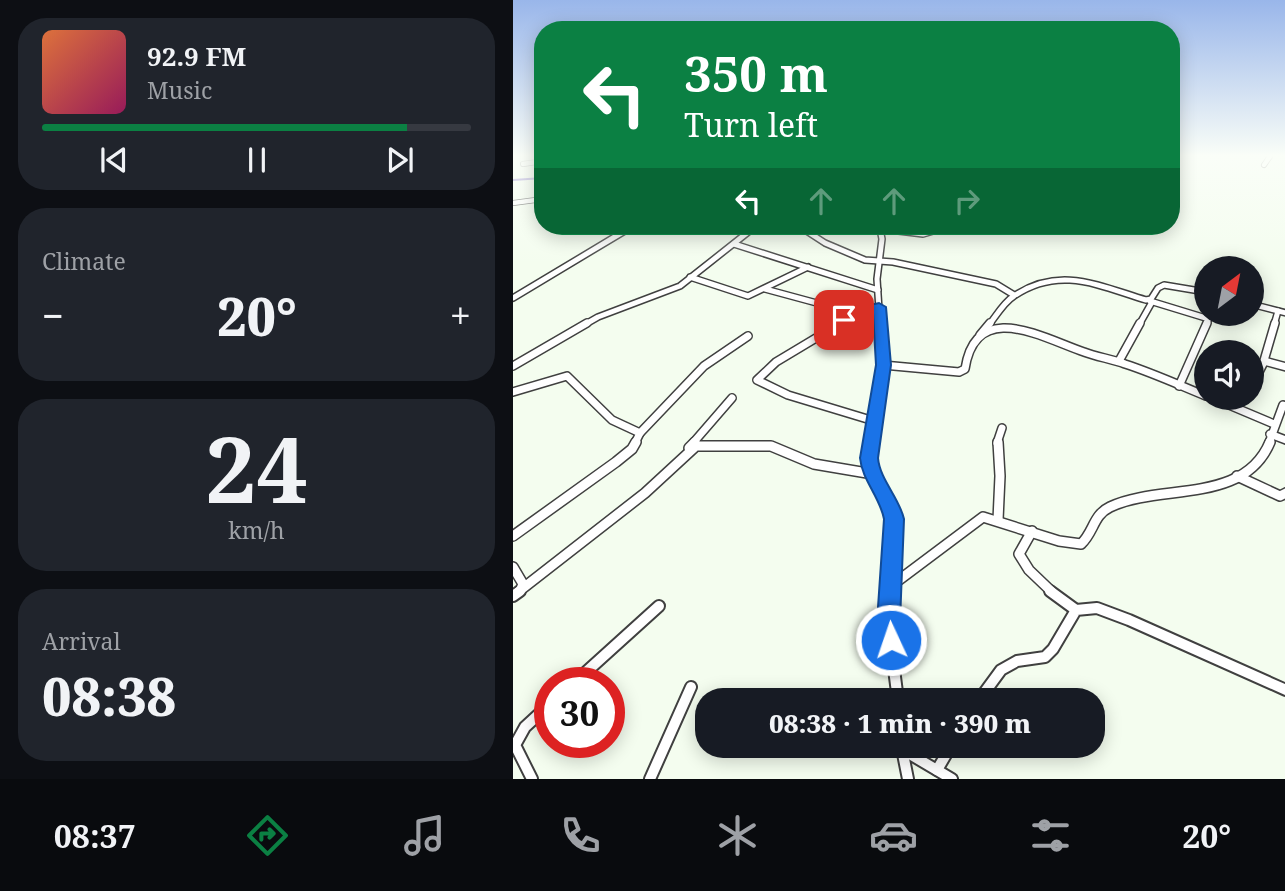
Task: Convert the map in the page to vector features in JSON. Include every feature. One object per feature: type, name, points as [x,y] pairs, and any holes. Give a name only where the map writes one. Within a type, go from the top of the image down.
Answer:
[{"type":"street","points":[[513,203],[534,200]]},
{"type":"street","points":[[513,298],[621,235]]},
{"type":"street","points":[[513,366],[598,317],[652,299],[680,286],[742,235]]},
{"type":"street","points":[[814,235],[849,254],[996,284],[1014,295]]},
{"type":"street","points":[[881,235],[878,290],[883,365],[869,458],[873,474],[892,507],[894,519],[888,622],[896,688]]},
{"type":"street","points":[[734,244],[878,290]]},
{"type":"street","points":[[690,277],[748,296],[808,267]]},
{"type":"street","points":[[883,365],[959,372],[965,369],[966,354],[1014,295],[1061,277],[1194,312]]},
{"type":"street","points":[[1119,361],[1158,288],[1163,285],[1194,290]]},
{"type":"street","points":[[766,289],[857,312]]},
{"type":"street","points":[[873,421],[788,395],[757,380],[761,373],[781,359],[857,312],[879,307]]},
{"type":"street","points":[[1264,307],[1282,312],[1264,360],[1285,368]]},
{"type":"street","points":[[1179,386],[1206,326]]},
{"type":"street","points":[[978,338],[997,328],[1047,337],[1082,352],[1119,361],[1194,391]]},
{"type":"street","points":[[513,536],[632,449],[640,433],[704,366],[748,336]]},
{"type":"street","points":[[513,392],[567,376],[612,420],[640,433]]},
{"type":"street","points":[[517,593],[668,474],[732,398]]},
{"type":"street","points":[[891,586],[983,517],[1071,544],[1081,544],[1086,540],[1097,515],[1109,507],[1223,485],[1237,476],[1267,448],[1283,405]]},
{"type":"street","points":[[1241,410],[1274,424]]},
{"type":"street","points":[[998,520],[1001,484],[995,444],[1002,428]]},
{"type":"street","points":[[1270,434],[1285,440]]},
{"type":"street","points":[[689,449],[704,444],[756,444],[782,449],[814,464],[873,474]]},
{"type":"street","points":[[1237,476],[1268,492],[1281,496],[1285,493]]},
{"type":"street","points":[[1032,531],[1019,554],[1023,564],[1061,600],[1076,610]]},
{"type":"street","points":[[513,567],[523,584],[517,593]]},
{"type":"street","points":[[592,667],[659,606]]},
{"type":"street","points":[[988,688],[1001,670],[1018,661],[1045,657],[1053,649],[1076,610],[1086,607],[1097,608],[1128,620],[1285,690]]},
{"type":"street","points":[[650,779],[691,687]]},
{"type":"street","points":[[532,779],[515,746],[525,727],[534,719]]},
{"type":"street","points":[[904,758],[908,779]]},
{"type":"street","points":[[918,758],[952,779]]},
{"type":"street","points":[[938,771],[945,758]]},
{"type":"route","points":[[844,320],[857,312],[879,307],[883,365],[869,458],[870,468],[892,507],[894,519],[888,622],[891,640]]}]
